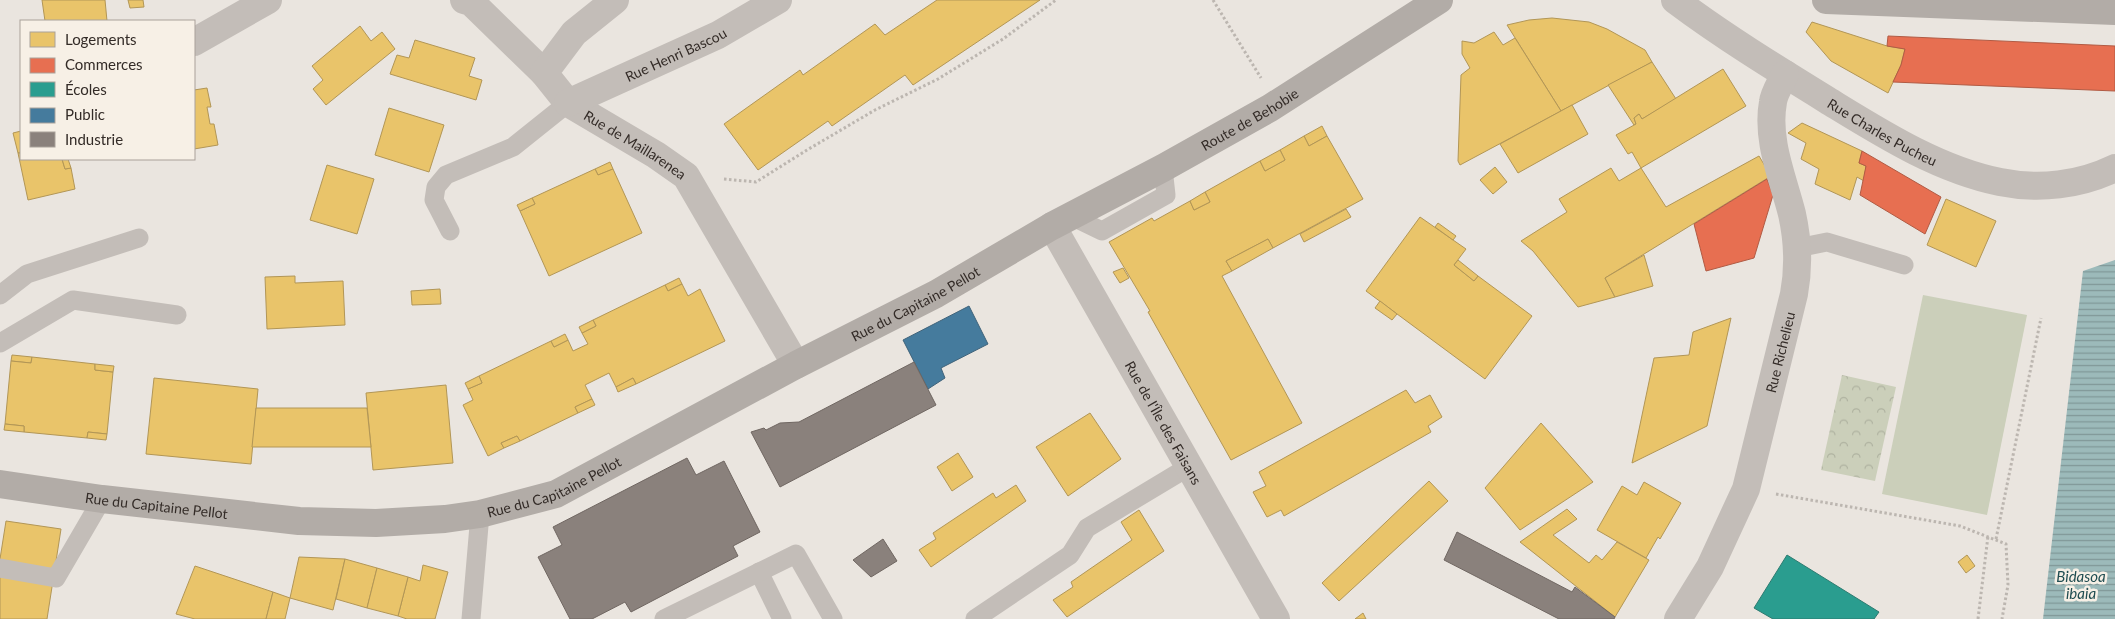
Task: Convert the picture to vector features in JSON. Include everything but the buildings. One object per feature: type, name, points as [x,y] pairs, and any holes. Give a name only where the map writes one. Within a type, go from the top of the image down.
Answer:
[{"type":"main road","name":"Route de Behobie","points":[[1061,221],[1164,168],[1270,108],[1439,0]]},
{"type":"main road","points":[[1826,0],[2115,11]]},
{"type":"main road","name":"Rue du Capitaine Pellot","points":[[0,484],[102,499],[299,521],[376,523],[445,519],[480,514],[556,494],[796,365],[936,294],[1061,221]]},
{"type":"street","points":[[195,41],[268,0]]},
{"type":"street","name":"Rue de Maillarenea","points":[[464,0],[471,2],[544,73],[568,103],[656,155],[686,176],[796,365]]},
{"type":"street","points":[[544,73],[574,33],[615,0]]},
{"type":"street","name":"Rue Henri Bascou","points":[[568,103],[718,36],[778,0]]},
{"type":"street","name":"Rue Charles Pucheu","points":[[1675,0],[1697,17],[1785,74],[1878,131],[1928,157],[1978,176],[2025,185],[2057,185],[2082,180],[2115,168]]},
{"type":"street","name":"Rue Richelieu","points":[[1678,619],[1710,567],[1746,490],[1794,294],[1798,259],[1792,216],[1776,158],[1771,120],[1773,100],[1785,74]]},
{"type":"street","name":"Rue de l'Île des Faisans","points":[[1061,221],[1190,466],[1276,619]]},
{"type":"lane","points":[[450,231],[434,200],[436,187],[446,175],[513,147],[568,103]]},
{"type":"lane","points":[[0,295],[27,274],[139,238]]},
{"type":"lane","points":[[1798,259],[1828,242],[1904,265]]},
{"type":"lane","points":[[0,343],[73,300],[177,315]]},
{"type":"lane","points":[[975,619],[1070,555],[1087,528],[1190,466]]},
{"type":"lane","points":[[0,568],[56,578],[102,499]]},
{"type":"lane","points":[[471,619],[480,514]]},
{"type":"lane","points":[[664,619],[796,554],[833,619]]},
{"type":"lane","points":[[759,572],[782,619]]},
{"type":"path","points":[[686,176],[756,182],[875,110],[938,79],[1003,39],[1056,0]]},
{"type":"path","points":[[1213,0],[1261,77]]},
{"type":"path","points":[[1996,540],[2041,318]]},
{"type":"path","points":[[1746,490],[1960,526],[2006,544],[2008,585],[2002,619]]},
{"type":"path","points":[[1978,619],[1988,536]]},
{"type":"green space","points":[[1923,295],[2027,315],[1987,515],[1882,494]]},
{"type":"green space","points":[[1842,375],[1896,387],[1875,481],[1821,470]]},
{"type":"water","name":"Bidasoa ibaia","points":[[2115,260],[2115,619],[2043,619],[2083,271]]}]
